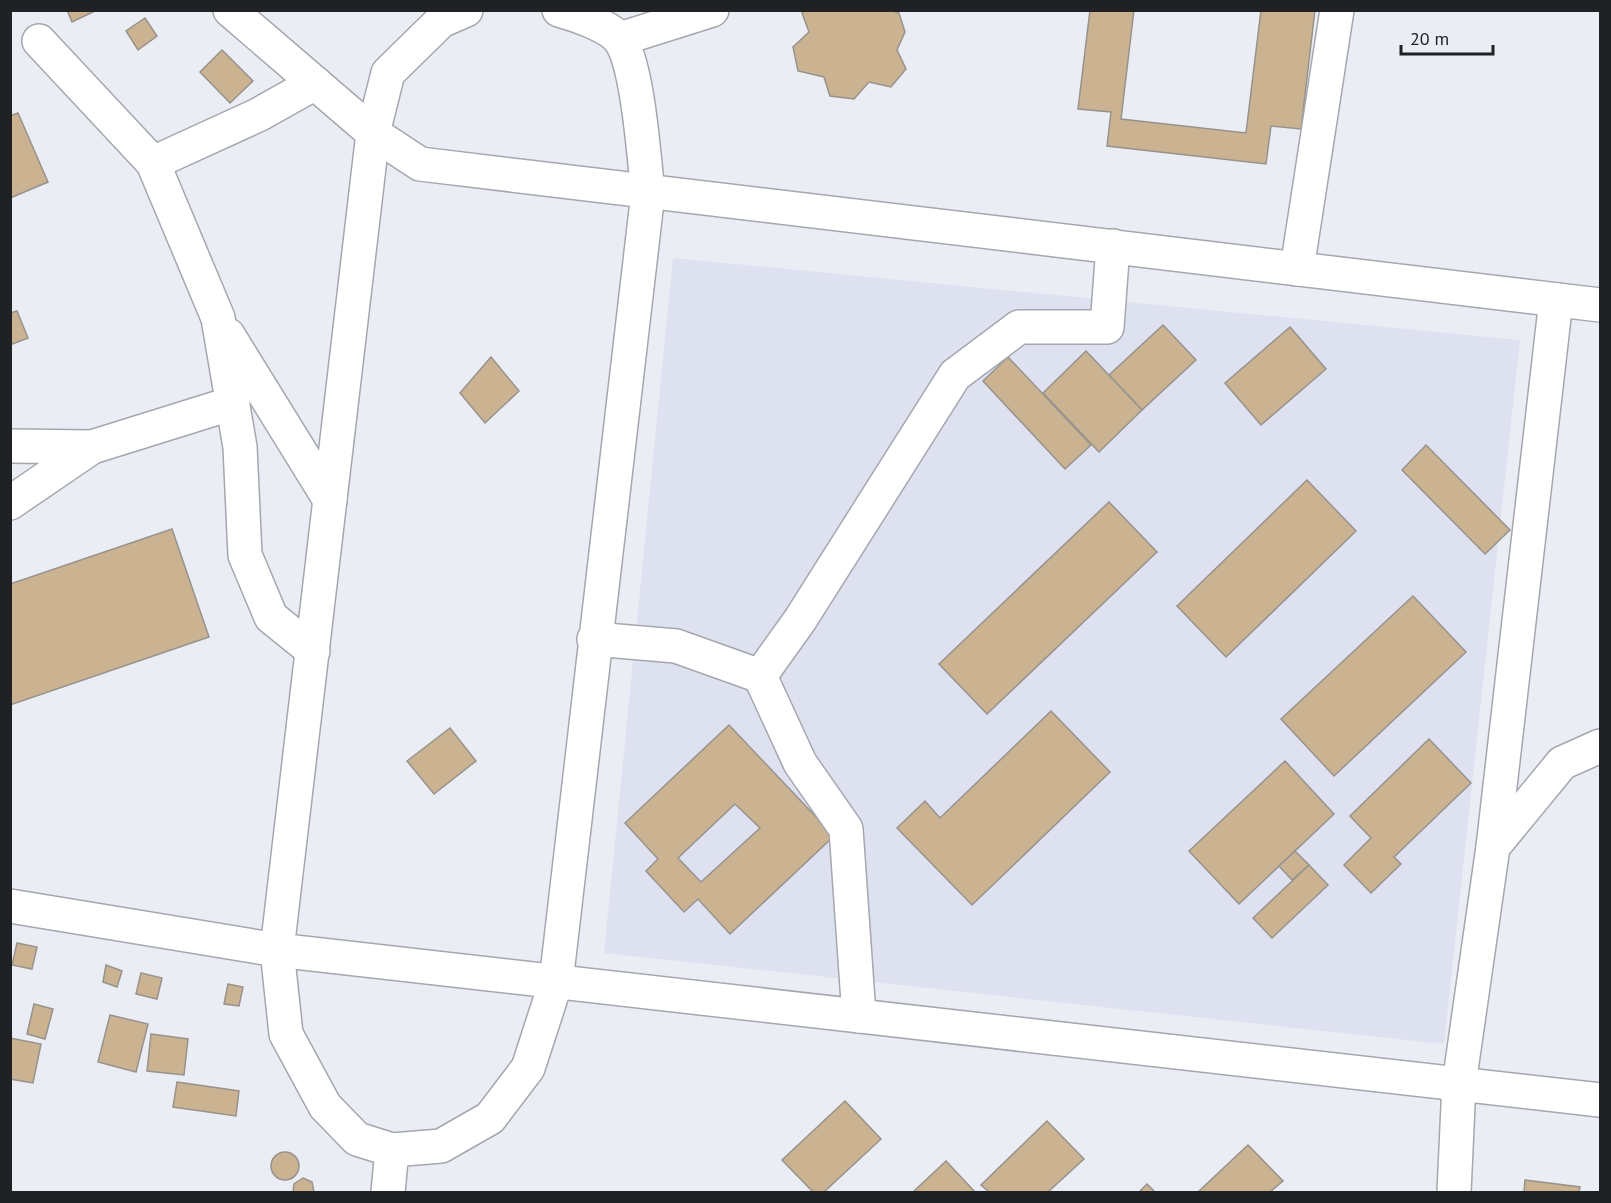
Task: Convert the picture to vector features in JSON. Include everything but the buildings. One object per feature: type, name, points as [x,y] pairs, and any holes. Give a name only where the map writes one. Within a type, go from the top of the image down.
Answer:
[{"type":"street","points":[[230,10],[373,133],[420,164],[1600,305]]},
{"type":"street","points":[[466,10],[441,21],[388,73],[373,133],[277,950],[286,1034],[325,1107],[357,1139],[393,1150],[441,1146],[490,1118],[528,1068],[556,982],[594,639],[648,193],[633,75],[620,39],[582,15],[559,10]]},
{"type":"street","points":[[620,39],[712,10]]},
{"type":"street","points":[[1297,269],[1337,10]]},
{"type":"street","points":[[39,41],[153,164],[218,318],[330,500]]},
{"type":"street","points":[[153,164],[258,115],[315,83]]},
{"type":"street","points":[[760,676],[800,620],[955,375],[1019,327],[1107,327],[1113,246]]},
{"type":"street","points":[[1454,1192],[1459,1084],[1493,847],[1556,300]]},
{"type":"street","points":[[218,318],[240,447],[245,555],[271,617],[313,651]]},
{"type":"street","points":[[10,503],[92,447],[233,403]]},
{"type":"street","points":[[10,446],[92,447]]},
{"type":"street","points":[[594,639],[676,646],[760,676],[800,763],[846,829],[859,1016]]},
{"type":"street","points":[[1493,847],[1562,763],[1600,746]]},
{"type":"street","points":[[10,906],[277,950],[1600,1100]]},
{"type":"street","points":[[388,1192],[393,1150]]},
{"type":"shaded area","points":[[673,258],[1520,340],[1444,1044],[604,953]]}]
